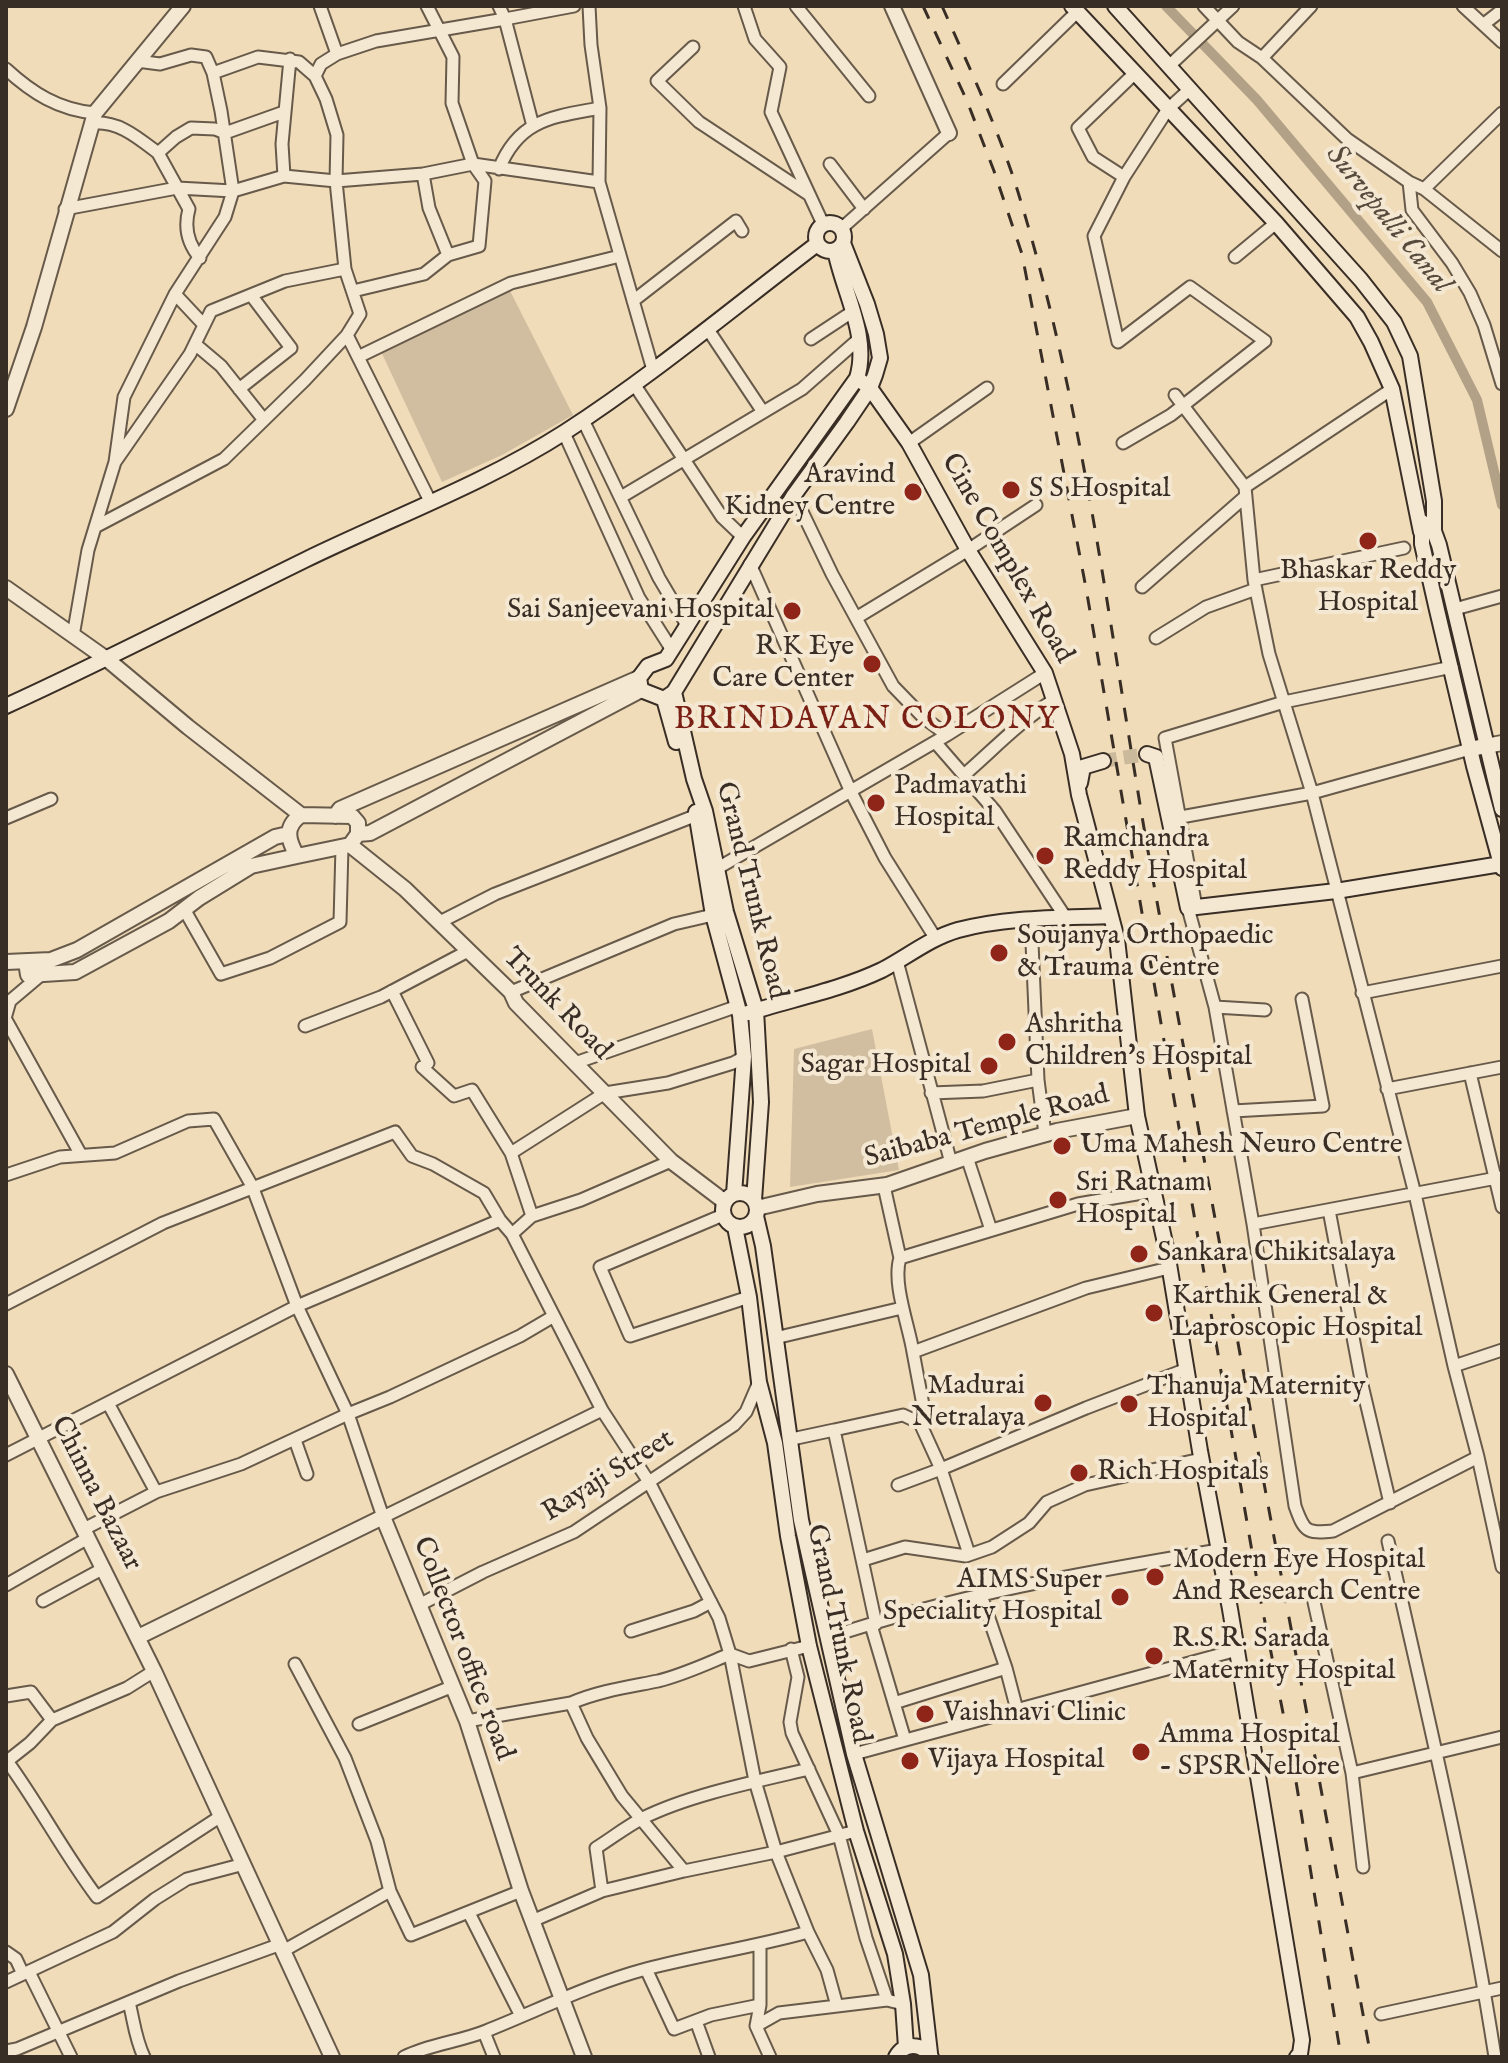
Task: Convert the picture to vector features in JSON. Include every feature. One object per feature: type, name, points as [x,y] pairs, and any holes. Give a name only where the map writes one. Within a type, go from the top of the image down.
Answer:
[{"type":"main road","points":[[6,409],[34,327],[93,118],[183,6]]},
{"type":"main road","points":[[892,6],[949,133]]},
{"type":"main road","points":[[1119,7],[1361,280],[1394,322],[1410,356],[1434,501],[1428,531]]},
{"type":"main road","points":[[1074,9],[1276,223],[1357,317],[1371,342],[1392,389],[1428,531],[1455,609],[1502,809]]},
{"type":"main road","points":[[672,691],[794,495],[870,388],[880,358],[867,304],[840,240],[830,223],[823,224],[815,237],[817,244],[825,250],[840,240]]},
{"type":"main road","points":[[26,962],[28,975],[75,972],[169,921],[251,866],[350,842],[370,833],[640,684],[648,666],[669,654],[743,537],[857,378],[861,363],[859,339],[840,276],[840,240]]},
{"type":"main road","points":[[6,706],[108,660],[305,560],[499,470],[564,433],[653,370],[817,244]]},
{"type":"main road","name":"Cine Complex Road","points":[[857,378],[870,388],[909,443],[968,550],[1045,673],[1072,754],[1079,795],[1117,939],[1137,1116],[1169,1268],[1237,1650],[1302,2040],[1297,2057]]},
{"type":"main road","points":[[1147,754],[1156,757],[1192,907],[1336,891],[1502,866],[1470,749],[1452,667],[1423,504]]},
{"type":"main road","points":[[6,588],[108,660],[301,815],[335,816],[340,809],[640,684],[672,691]]},
{"type":"main road","points":[[669,654],[675,669],[672,691],[713,915],[739,1010],[744,1057],[727,1203],[728,1223],[735,1227],[749,1225],[755,1208],[745,1194],[727,1203]]},
{"type":"main road","name":"Grand Trunk Road","points":[[672,691],[718,868],[726,912],[756,1010],[761,1102],[755,1208],[792,1439],[801,1520],[854,1754],[921,1975],[930,2055]]},
{"type":"main road","points":[[1470,749],[1502,743]]},
{"type":"main road","points":[[1079,795],[1083,767],[1103,761]]},
{"type":"main road","points":[[297,856],[288,834],[290,825],[301,815]]},
{"type":"main road","name":"Trunk Road","points":[[335,816],[355,819],[360,828],[350,842],[405,889],[511,992],[516,1003],[671,1161],[727,1203]]},
{"type":"main road","points":[[6,962],[51,960],[77,950],[275,837],[288,834]]},
{"type":"main road","points":[[739,1010],[756,1010],[812,995],[881,970],[936,939],[969,928],[1007,921],[1110,916]]},
{"type":"main road","name":"Saibaba Temple Road","points":[[755,1208],[817,1194],[884,1186],[1045,1134],[1137,1116]]},
{"type":"main road","name":"Grand Trunk Road","points":[[735,1227],[749,1297],[759,1382],[775,1443],[809,1646],[856,1831],[895,1954],[903,2004],[901,2052]]},
{"type":"main road","name":"Chinna Bazaar","points":[[6,1374],[138,1637],[332,2057]]},
{"type":"main road","name":"Collector office road","points":[[138,1637],[383,1517],[467,1721],[521,1891],[584,2057]]},
{"type":"main road","points":[[901,2052],[923,2047],[930,2055]]},
{"type":"street","points":[[320,6],[337,54]]},
{"type":"street","points":[[353,291],[424,274],[448,255],[479,246],[485,181],[473,164],[452,103],[453,57],[427,6]]},
{"type":"street","points":[[499,6],[533,126]]},
{"type":"street","points":[[315,76],[321,64],[337,54],[376,41],[574,6]]},
{"type":"street","points":[[589,6],[600,108],[599,182],[653,370]]},
{"type":"street","points":[[744,6],[755,39],[780,67],[771,112],[823,224]]},
{"type":"street","points":[[796,6],[869,96]]},
{"type":"street","points":[[1204,6],[1238,42],[1262,58],[1347,139],[1424,189],[1502,251]]},
{"type":"street","points":[[1169,66],[1233,6]]},
{"type":"street","points":[[1262,58],[1311,6]]},
{"type":"street","points":[[1463,6],[1502,42]]},
{"type":"street","points":[[1003,84],[1074,9]]},
{"type":"street","points":[[1484,24],[1502,10]]},
{"type":"street","points":[[693,47],[657,81],[699,122],[809,194]]},
{"type":"street","points":[[73,636],[88,550],[115,462],[124,397],[175,294],[225,217],[233,191],[213,73],[206,57],[191,55],[160,64],[137,61]]},
{"type":"street","points":[[95,527],[224,459],[347,335],[360,314],[345,269],[336,181],[337,135],[315,76],[299,62],[290,59],[258,57],[213,73]]},
{"type":"street","points":[[284,176],[284,112],[290,59]]},
{"type":"street","points":[[6,69],[50,103],[109,122],[135,135],[158,153],[189,209],[185,223],[192,248],[200,258]]},
{"type":"street","points":[[1124,177],[1093,157],[1078,128],[1134,74]]},
{"type":"street","points":[[1123,443],[1171,415],[1178,400],[1265,341],[1190,287],[1118,342],[1094,236],[1124,177],[1168,109],[1190,89]]},
{"type":"street","points":[[499,169],[518,135],[563,115],[600,108]]},
{"type":"street","points":[[158,153],[191,128],[215,129],[225,133],[284,112]]},
{"type":"street","points":[[1424,189],[1502,113]]},
{"type":"street","points":[[840,240],[864,209],[949,133]]},
{"type":"street","points":[[65,209],[177,188],[233,191],[284,176],[336,181],[423,174],[473,164],[599,182]]},
{"type":"street","points":[[830,164],[864,209]]},
{"type":"street","points":[[423,174],[429,208],[448,255]]},
{"type":"street","points":[[1409,182],[1412,210],[1452,263],[1470,293],[1484,325],[1502,384]]},
{"type":"street","points":[[633,301],[736,221],[742,231]]},
{"type":"street","points":[[1235,257],[1276,223]]},
{"type":"street","points":[[358,357],[511,283],[620,256]]},
{"type":"street","points":[[115,462],[195,344],[211,311],[285,281],[345,269]]},
{"type":"street","points":[[175,294],[204,325]]},
{"type":"street","points":[[239,389],[291,348],[251,295]]},
{"type":"street","points":[[811,339],[852,312]]},
{"type":"street","points":[[707,328],[763,412]]},
{"type":"street","points":[[347,335],[430,501]]},
{"type":"street","points":[[621,497],[802,389],[859,339]]},
{"type":"street","points":[[195,344],[221,366],[264,420]]},
{"type":"street","points":[[634,384],[722,517],[743,537]]},
{"type":"street","points":[[909,443],[987,388]]},
{"type":"street","points":[[1142,587],[1245,492],[1392,389]]},
{"type":"street","points":[[1178,400],[1245,492],[1255,585],[1269,654],[1312,793],[1415,1194],[1502,1567]]},
{"type":"street","points":[[583,420],[659,578],[688,627]]},
{"type":"street","points":[[564,433],[639,598],[669,654]]},
{"type":"street","points":[[794,495],[893,686],[914,709],[947,735]]},
{"type":"street","points":[[856,618],[1036,505]]},
{"type":"street","points":[[1156,638],[1206,607],[1255,585],[1404,548]]},
{"type":"street","points":[[750,564],[851,792],[885,858],[936,939]]},
{"type":"street","points":[[1455,609],[1497,597]]},
{"type":"street","points":[[1452,667],[1284,702],[1165,738],[1181,817],[1192,907],[1215,1007],[1253,1224],[1295,1506],[1302,1526],[1313,1533],[1333,1531],[1478,1457]]},
{"type":"street","points":[[718,868],[947,735],[1045,673]]},
{"type":"street","points":[[964,775],[1006,740],[1023,719],[1054,700]]},
{"type":"street","points":[[935,742],[995,811],[1066,918]]},
{"type":"street","points":[[1181,817],[1312,793],[1470,749]]},
{"type":"street","points":[[6,818],[51,799]]},
{"type":"street","points":[[440,922],[495,894],[697,815]]},
{"type":"street","points":[[184,909],[221,974],[270,958],[340,922],[350,842]]},
{"type":"street","points":[[511,992],[674,924],[713,915]]},
{"type":"street","points":[[1031,920],[1038,1080],[1045,1134]]},
{"type":"street","points":[[305,1026],[392,991],[468,951]]},
{"type":"street","points":[[897,961],[951,1163]]},
{"type":"street","points":[[1362,993],[1502,966]]},
{"type":"street","points":[[42,974],[10,1001],[6,1018],[81,1155]]},
{"type":"street","points":[[392,991],[425,1065],[454,1096],[472,1090],[511,1153],[532,1216]]},
{"type":"street","points":[[1233,1111],[1323,1106],[1302,999]]},
{"type":"street","points":[[1215,1007],[1265,1010]]},
{"type":"street","points":[[575,1063],[739,1010]]},
{"type":"street","points":[[511,1153],[605,1093],[668,1083],[744,1057]]},
{"type":"street","points":[[1387,1089],[1502,1067]]},
{"type":"street","points":[[1470,1073],[1498,1177],[1502,1207]]},
{"type":"street","points":[[931,1093],[983,1091],[1038,1080]]},
{"type":"street","points":[[6,1175],[60,1157],[115,1153],[188,1121],[214,1119],[252,1186],[297,1306],[348,1414],[383,1517],[602,1410]]},
{"type":"street","points":[[6,1304],[163,1223],[395,1132],[412,1156],[433,1164],[484,1193],[512,1234],[602,1410],[649,1482],[719,1618],[730,1654],[755,1781],[776,1852],[827,1970],[837,2006]]},
{"type":"street","points":[[967,1157],[991,1230]]},
{"type":"street","points":[[512,1234],[532,1216],[581,1200],[671,1161]]},
{"type":"street","points":[[1253,1224],[1498,1177]]},
{"type":"street","points":[[884,1186],[900,1258],[897,1265],[902,1308],[907,1318],[923,1405],[920,1423],[941,1469],[969,1554]]},
{"type":"street","points":[[900,1258],[1078,1204],[1154,1191]]},
{"type":"street","points":[[727,1203],[600,1267],[630,1336],[749,1297]]},
{"type":"street","points":[[1329,1210],[1362,1385],[1390,1503]]},
{"type":"street","points":[[6,1455],[297,1306],[500,1220]]},
{"type":"street","points":[[913,1352],[1086,1288],[1169,1268]]},
{"type":"street","points":[[775,1338],[902,1308]]},
{"type":"street","points":[[6,1585],[156,1492],[241,1464],[520,1336],[554,1316]]},
{"type":"street","points":[[1454,1366],[1502,1350]]},
{"type":"street","points":[[898,1485],[1187,1369]]},
{"type":"street","name":"Rayaji Street","points":[[419,1605],[483,1572],[574,1532],[734,1425],[746,1412],[759,1382]]},
{"type":"street","points":[[108,1403],[156,1492]]},
{"type":"street","points":[[792,1439],[903,1415],[920,1423]]},
{"type":"street","points":[[834,1430],[874,1624],[905,1740]]},
{"type":"street","points":[[295,1440],[307,1474]]},
{"type":"street","points":[[863,1560],[905,1547],[966,1556],[992,1547],[1029,1523],[1047,1502],[1085,1485],[1201,1459]]},
{"type":"street","points":[[1388,1541],[1436,1753],[1485,1991],[1495,2057]]},
{"type":"street","points":[[827,1638],[981,1595],[1219,1550]]},
{"type":"street","points":[[43,1601],[104,1568]]},
{"type":"street","points":[[981,1595],[1017,1710]]},
{"type":"street","points":[[631,1631],[694,1611],[711,1602]]},
{"type":"street","points":[[1314,1602],[1352,1773],[1363,1867]]},
{"type":"street","points":[[467,1721],[571,1703],[598,1692],[681,1674],[730,1654],[749,1661],[809,1646]]},
{"type":"street","points":[[791,1649],[798,1677],[790,1722],[792,1733],[839,1835],[866,1938],[887,2000]]},
{"type":"street","points":[[854,1754],[1237,1650]]},
{"type":"street","points":[[295,1664],[345,1758],[377,1841],[390,1891],[411,1935],[521,1891]]},
{"type":"street","points":[[894,1703],[1006,1668]]},
{"type":"street","points":[[154,1671],[127,1688],[52,1720],[30,1743],[6,1761],[38,1805],[52,1834],[74,1867],[97,1897],[221,1816]]},
{"type":"street","points":[[359,1724],[451,1687]]},
{"type":"street","points":[[6,1696],[31,1692],[52,1720]]},
{"type":"street","points":[[571,1703],[622,1796],[684,1871]]},
{"type":"street","points":[[1352,1773],[1502,1737]]},
{"type":"street","points":[[602,1891],[596,1848],[641,1819],[755,1781],[809,1769]]},
{"type":"street","points":[[532,1921],[602,1891],[856,1831]]},
{"type":"street","points":[[6,1982],[113,1932],[187,1879],[244,1864]]},
{"type":"street","points":[[6,2051],[129,2002],[282,1947],[390,1891]]},
{"type":"street","points":[[469,1913],[520,2014]]},
{"type":"street","points":[[404,2057],[417,2050],[484,2032],[520,2014],[646,1969],[808,1932]]},
{"type":"street","points":[[760,1945],[760,2005],[756,2026],[770,2057]]},
{"type":"street","points":[[6,1952],[16,1959],[26,1973],[71,2057]]},
{"type":"street","points":[[646,1969],[674,2029],[760,2005]]},
{"type":"street","points":[[1381,2014],[1502,1988]]},
{"type":"street","points":[[756,2026],[779,2013],[887,2000],[903,2004]]},
{"type":"street","points":[[129,2002],[134,2034],[144,2057]]},
{"type":"street","points":[[696,2021],[709,2057]]},
{"type":"street","points":[[484,2032],[494,2057]]},
{"type":"shaded area","points":[[504,279],[573,415],[502,455],[442,482],[378,345]]},
{"type":"shaded area","points":[[872,1029],[899,1170],[790,1187],[794,1049]]},
{"type":"waterway","name":"Survepalli Canal","points":[[1166,6],[1257,100],[1427,302],[1477,400],[1502,505]]},
{"type":"tunnel","points":[[1103,761],[1147,754]]},
{"type":"railway","points":[[923,6],[967,101],[1022,254],[1086,588],[1259,1592],[1293,1763],[1341,2057]]},
{"type":"railway","points":[[942,6],[983,98],[1018,192],[1042,277],[1080,449],[1154,885],[1371,2057]]},
{"type":"place","name":"S S Hospital","points":[[1011,490]]},
{"type":"place","name":"Aravind Kidney Centre","points":[[913,492]]},
{"type":"place","name":"Bhaskar Reddy Hospital","points":[[1368,541]]},
{"type":"place","name":"Sai Sanjeevani Hospital","points":[[792,611]]},
{"type":"place","name":"R K Eye Care Center","points":[[872,664]]},
{"type":"place","name":"Padmavathi Hospital","points":[[876,803]]},
{"type":"place","name":"Ramchandra Reddy Hospital","points":[[1045,856]]},
{"type":"place","name":"Soujanya Orthopaedic & Trauma Centre","points":[[999,953]]},
{"type":"place","name":"Ashritha Children's Hospital","points":[[1007,1042]]},
{"type":"place","name":"Sagar Hospital","points":[[989,1066]]},
{"type":"place","name":"Uma Mahesh Neuro Centre","points":[[1062,1146]]},
{"type":"place","name":"Sri Ratnam Hospital","points":[[1058,1200]]},
{"type":"place","name":"Sankara Chikitsalaya","points":[[1139,1254]]},
{"type":"place","name":"Karthik General & Laproscopic Hospital","points":[[1154,1313]]},
{"type":"place","name":"Madurai Netralaya","points":[[1043,1403]]},
{"type":"place","name":"Thanuja Maternity Hospital","points":[[1129,1404]]},
{"type":"place","name":"Rich Hospitals","points":[[1079,1473]]},
{"type":"place","name":"Modern Eye Hospital And Research Centre","points":[[1155,1577]]},
{"type":"place","name":"AIMS Super Speciality Hospital","points":[[1120,1597]]},
{"type":"place","name":"R.S.R. Sarada Maternity Hospital","points":[[1154,1656]]},
{"type":"place","name":"Vaishnavi Clinic","points":[[925,1714]]},
{"type":"place","name":"Amma Hospital - SPSR Nellore","points":[[1141,1752]]},
{"type":"place","name":"Vijaya Hospital","points":[[910,1761]]},
{"type":"district","name":"BRINDAVAN COLONY","points":[[867,721]]}]
